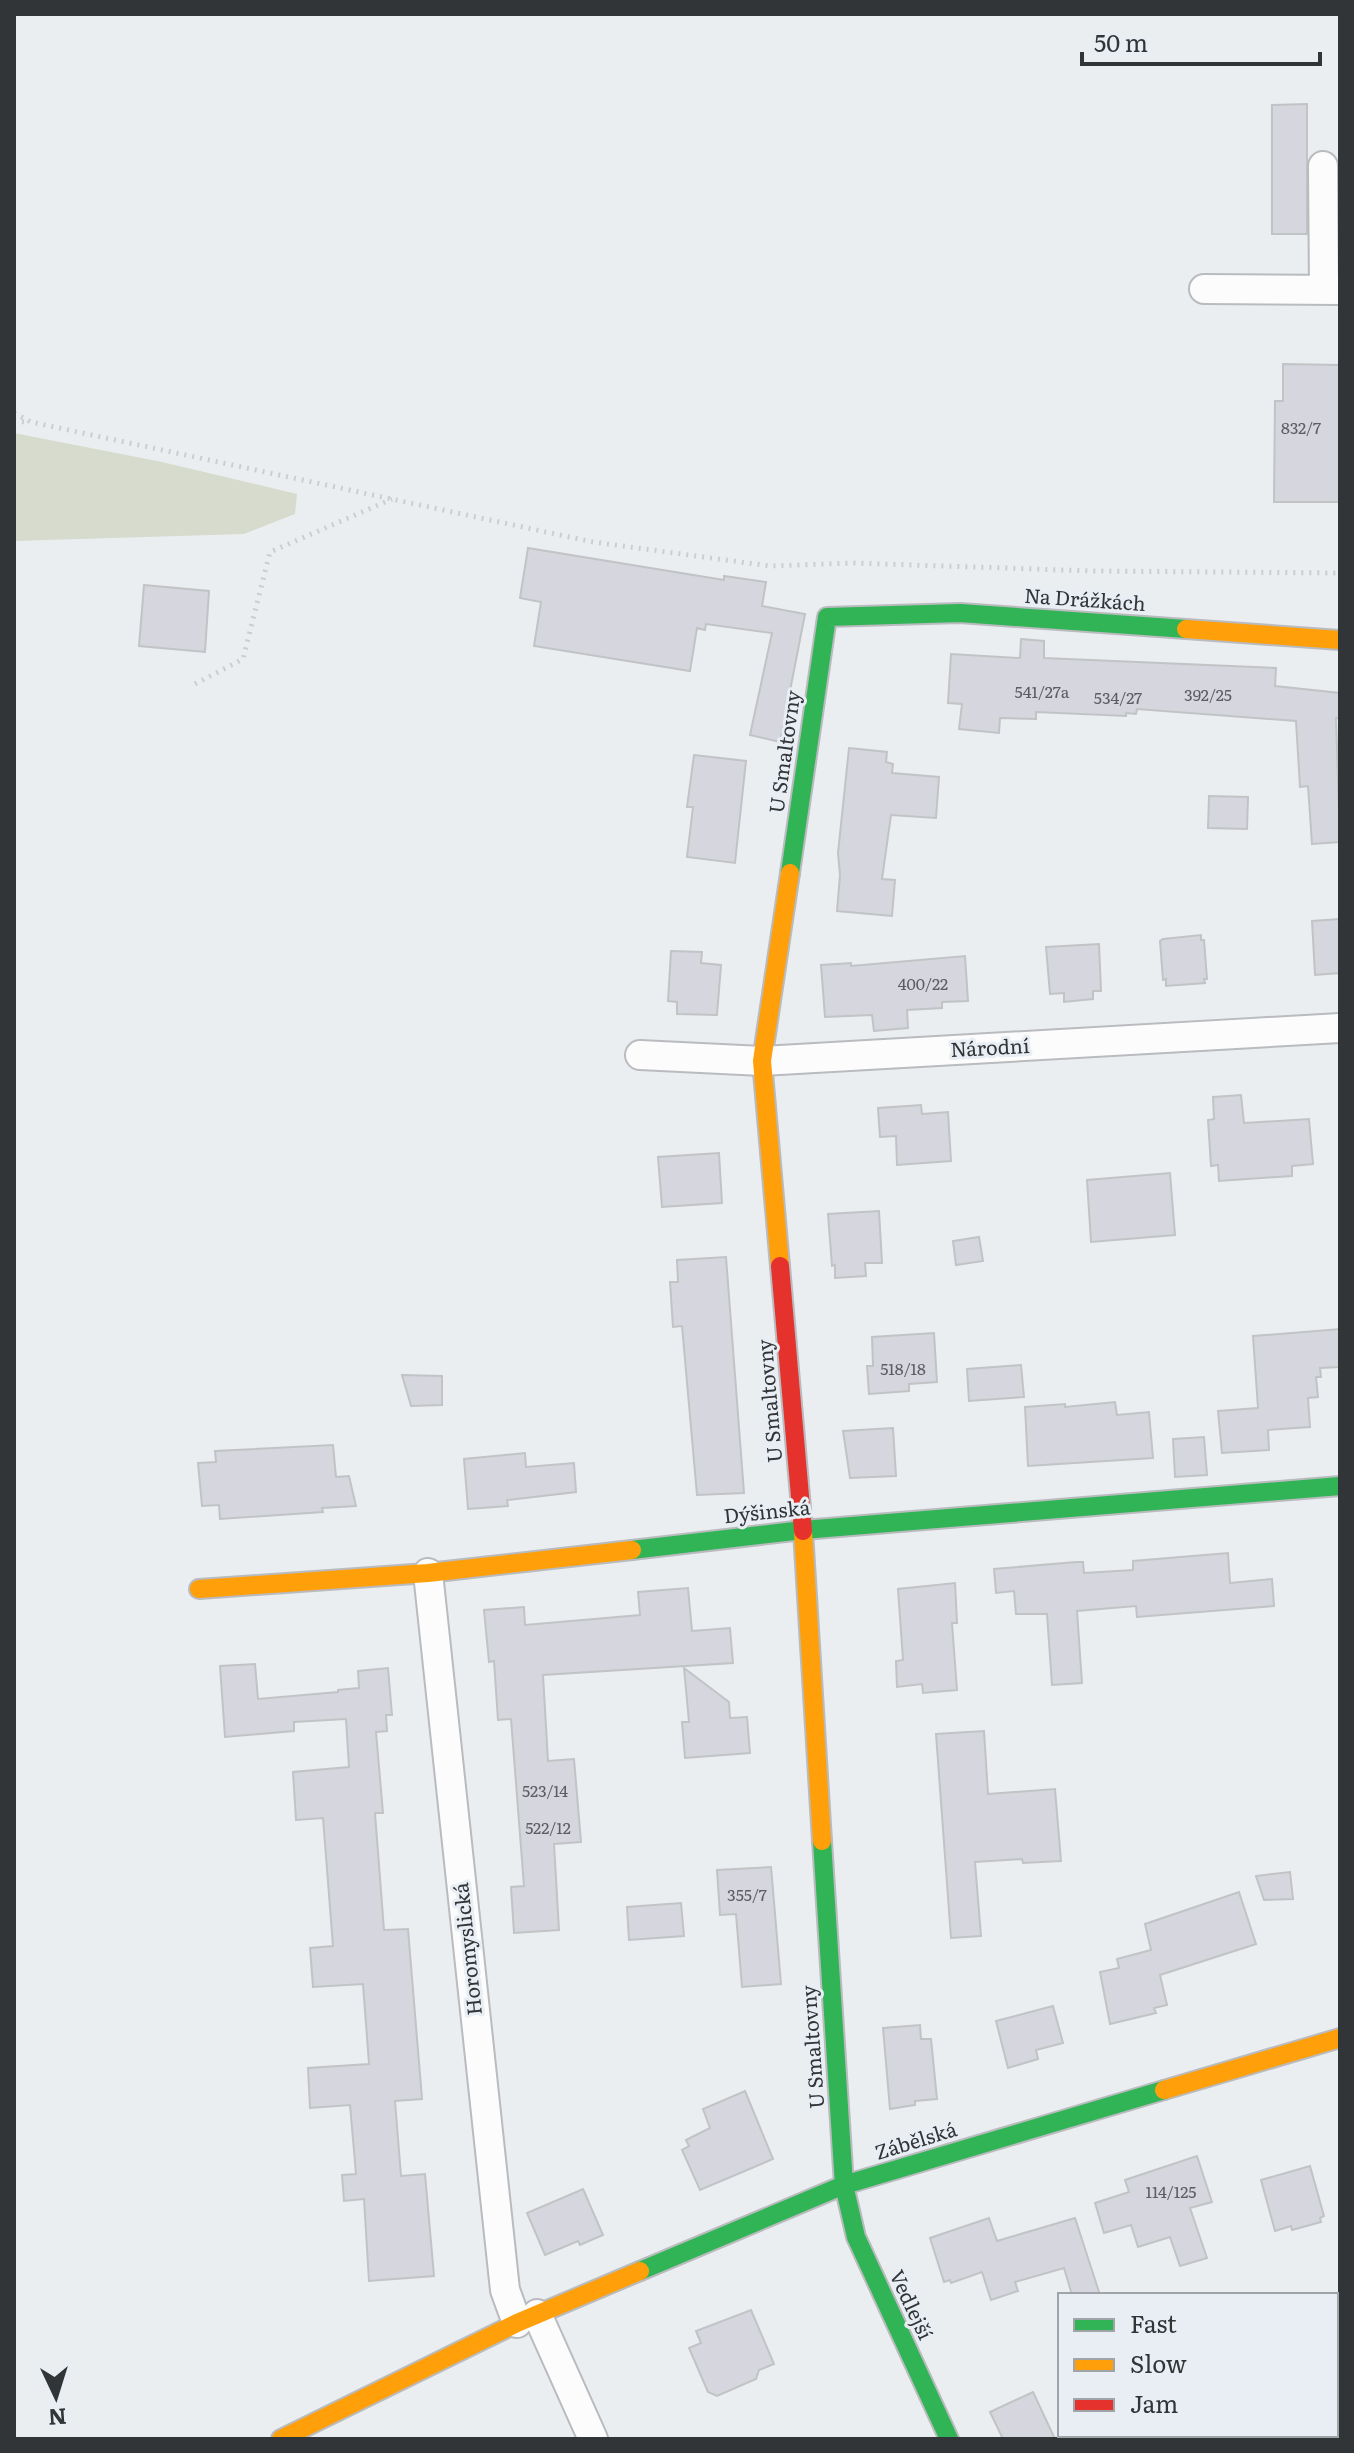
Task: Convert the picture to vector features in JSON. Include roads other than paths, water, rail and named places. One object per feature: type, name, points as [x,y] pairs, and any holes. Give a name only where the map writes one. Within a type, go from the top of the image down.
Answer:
[{"type":"street","points":[[1204,289],[1332,290],[1323,166]]},
{"type":"street","name":"Na Drážkách","points":[[827,617],[960,613],[1340,640]]},
{"type":"street","name":"U Smaltovny","points":[[827,617],[762,1061],[803,1530],[844,2185]]},
{"type":"street","name":"Národní","points":[[640,1055],[762,1061],[1340,1028]]},
{"type":"street","name":"Dýšinská","points":[[199,1589],[428,1573],[803,1530],[1340,1486]]},
{"type":"street","name":"Horomyslická","points":[[428,1573],[505,2290],[527,2319],[593,2439]]},
{"type":"street","name":"Zábělská","points":[[281,2439],[527,2319],[844,2185],[1340,2038]]},
{"type":"street","name":"Vedlejší","points":[[844,2185],[856,2237],[949,2439]]}]
